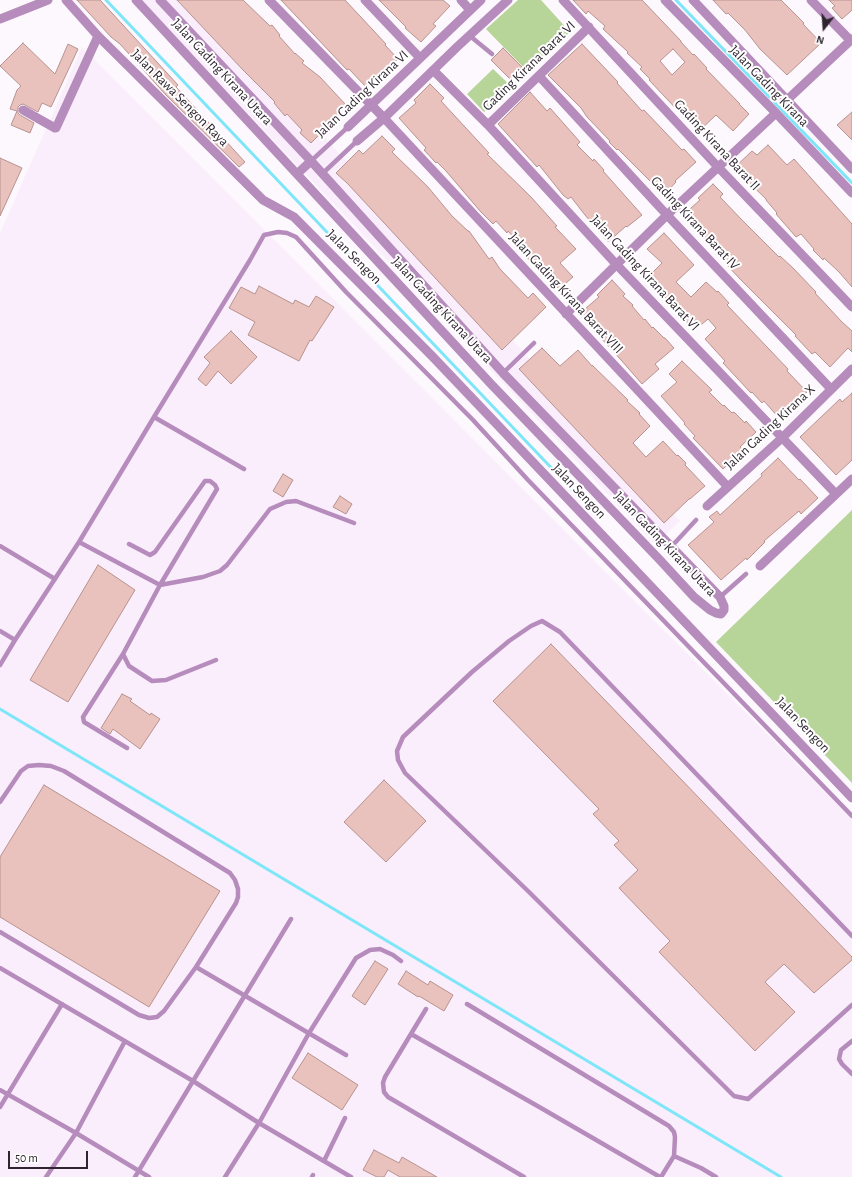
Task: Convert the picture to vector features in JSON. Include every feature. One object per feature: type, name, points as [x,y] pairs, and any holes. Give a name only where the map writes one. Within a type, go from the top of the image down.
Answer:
[{"type":"street","points":[[0,19],[48,0]]},
{"type":"street","name":"Jalan Rawa Sengon Raya","points":[[66,0],[98,36],[263,200],[281,209]]},
{"type":"street","name":"Jalan Gading Kirana Utara","points":[[136,0],[297,174],[315,180],[720,597],[724,606],[724,610],[721,614],[716,613],[704,606],[694,597],[491,384],[315,180],[311,161],[160,0]]},
{"type":"street","name":"Jalan Gading Kirana Barat VIII","points":[[269,0],[384,118],[728,487]]},
{"type":"street","points":[[365,0],[420,58]]},
{"type":"street","points":[[461,0],[470,10]]},
{"type":"street","name":"Jalan Gading Kirana VI","points":[[348,127],[481,0]]},
{"type":"street","points":[[357,141],[384,118],[508,0]]},
{"type":"street","name":"Gading Kirana Barat II","points":[[564,0],[718,167],[852,307]]},
{"type":"street","name":"Jalan Gading Kirana","points":[[665,0],[852,193]]},
{"type":"street","name":"Jalan Gading Kirana","points":[[693,0],[852,169]]},
{"type":"street","points":[[788,100],[852,41],[811,0]]},
{"type":"street","name":"Gading Kirana Barat VI","points":[[488,125],[589,27]]},
{"type":"street","points":[[445,34],[457,47]]},
{"type":"street","points":[[23,110],[56,128],[98,36]]},
{"type":"street","name":"Jalan Gading Kirana Barat VI","points":[[434,70],[488,125],[616,264],[836,494]]},
{"type":"street","name":"Gading Kirana Barat IV","points":[[539,76],[667,215],[832,389]]},
{"type":"street","points":[[566,314],[667,215],[776,113]]},
{"type":"street","name":"Jalan Gading Kirana VI","points":[[297,174],[311,161]]},
{"type":"street","name":"Jalan Sengon","points":[[281,209],[294,217],[432,356],[852,798]]},
{"type":"street","name":"Jalan Gading Kirana X","points":[[708,506],[783,437],[852,369]]},
{"type":"street","points":[[491,384],[503,373]]},
{"type":"street","points":[[760,566],[852,480]]},
{"type":"street","points":[[659,559],[671,547]]},
{"type":"lane","points":[[470,36],[492,54]]},
{"type":"lane","name":"Jalan Gading Kirana VI","points":[[311,161],[348,127]]},
{"type":"lane","points":[[315,180],[357,141]]},
{"type":"lane","points":[[0,665],[79,542],[264,235],[278,232],[287,233],[296,237],[346,292],[473,420],[528,480],[852,816]]},
{"type":"lane","points":[[503,373],[534,343]]},
{"type":"lane","points":[[154,417],[244,469]]},
{"type":"lane","points":[[127,748],[84,722],[83,717],[123,654],[160,585],[217,489],[215,484],[210,481],[205,481],[155,552],[150,555],[129,544]]},
{"type":"lane","points":[[79,542],[160,585],[220,571],[227,565],[270,509],[286,502],[296,501],[354,523]]},
{"type":"lane","points":[[671,547],[696,520]]},
{"type":"lane","points":[[0,546],[55,579]]},
{"type":"lane","points":[[720,597],[746,574]]},
{"type":"lane","points":[[852,936],[560,632],[542,621],[531,626],[509,641],[472,672],[403,737],[398,751],[398,760],[405,773],[528,891],[734,1096],[748,1099],[852,1005]]},
{"type":"lane","points":[[0,631],[15,640]]},
{"type":"lane","points":[[123,654],[129,666],[152,681],[166,680],[216,660]]},
{"type":"lane","points":[[0,802],[21,771],[28,766],[51,766],[64,771],[230,873],[235,880],[238,889],[236,903],[196,967],[164,1011],[157,1017],[149,1018],[139,1015],[0,932]]},
{"type":"lane","points":[[135,1177],[291,919]]},
{"type":"lane","points":[[226,1177],[260,1123],[309,1033],[356,958],[370,950],[380,949],[393,955],[401,961]]},
{"type":"lane","points":[[196,967],[346,1055]]},
{"type":"lane","points":[[0,968],[193,1081],[351,1177]]},
{"type":"lane","points":[[0,1107],[62,1004]]},
{"type":"lane","points":[[411,1034],[660,1177],[674,1156],[674,1132],[669,1126],[468,1004]]},
{"type":"lane","points":[[426,1009],[385,1077],[383,1083],[384,1092],[388,1097],[524,1177]]},
{"type":"lane","points":[[46,1177],[76,1132],[125,1041]]},
{"type":"lane","points":[[852,1041],[842,1050],[839,1059],[852,1074]]},
{"type":"lane","points":[[0,1090],[76,1132],[149,1177]]},
{"type":"lane","points":[[324,1161],[345,1118]]},
{"type":"lane","points":[[674,1156],[701,1168],[716,1177]]},
{"type":"shaded area","points":[[141,0],[197,0],[680,521],[655,544]]},
{"type":"shaded area","points":[[82,47],[852,819],[852,1177],[0,1177],[0,233]]},
{"type":"green space","points":[[518,0],[541,0],[570,32],[528,72],[486,29]]},
{"type":"green space","points":[[493,69],[511,86],[484,112],[467,94]]},
{"type":"green space","points":[[852,510],[852,783],[716,642]]},
{"type":"building","points":[[77,0],[100,0],[178,85],[176,87],[245,162],[239,167],[166,95],[120,44],[111,37]]},
{"type":"building","points":[[177,0],[243,0],[270,26],[272,25],[280,35],[279,36],[295,54],[304,61],[302,63],[320,77],[346,105],[311,143],[300,133],[302,130],[287,114],[285,116],[274,103],[275,102]]},
{"type":"building","points":[[281,0],[345,0],[398,59],[383,73],[382,71],[365,86],[349,69],[347,70]]},
{"type":"building","points":[[379,0],[443,0],[450,6],[433,24],[436,26],[421,42],[405,28],[406,27]]},
{"type":"building","points":[[573,0],[642,0],[749,114],[733,131],[716,115],[698,132],[649,80],[650,79],[640,69],[642,67],[603,29],[605,26],[588,11],[586,14]],"holes":[[[673,49],[685,62],[672,75],[660,61]]]},
{"type":"building","points":[[713,0],[781,0],[821,43],[787,75],[760,49],[745,30],[728,13],[726,14]]},
{"type":"building","points":[[829,0],[852,0],[852,10],[842,19],[832,8],[835,6]]},
{"type":"building","points":[[23,43],[55,74],[68,44],[78,49],[51,107],[42,103],[38,112],[23,104],[18,107],[18,113],[20,115],[34,123],[30,133],[11,125],[17,111],[10,109],[17,90],[21,86],[0,66]]},
{"type":"building","points":[[582,44],[618,82],[617,83],[642,111],[644,110],[682,150],[684,149],[696,162],[675,181],[676,182],[663,196],[618,149],[617,150],[609,142],[610,141],[587,117],[581,108],[548,75]]},
{"type":"building","points":[[503,48],[522,67],[510,79],[491,60]]},
{"type":"building","points":[[430,84],[444,98],[441,101],[489,153],[487,154],[531,197],[557,226],[555,227],[576,249],[560,263],[573,277],[559,289],[546,275],[545,277],[521,251],[524,249],[508,231],[507,233],[496,221],[493,224],[480,211],[446,171],[424,150],[426,148],[399,118],[416,103],[414,100]]},
{"type":"building","points":[[530,92],[547,111],[550,108],[580,142],[577,145],[593,161],[594,159],[642,215],[627,227],[626,226],[608,242],[571,197],[568,199],[563,195],[539,165],[537,167],[498,124]]},
{"type":"building","points":[[852,112],[852,140],[837,125]]},
{"type":"building","points":[[382,136],[395,149],[392,152],[428,187],[452,216],[469,231],[489,259],[492,257],[500,269],[528,298],[533,293],[546,307],[502,350],[336,173],[359,150],[363,154]]},
{"type":"building","points":[[768,145],[787,165],[794,159],[852,224],[852,287],[839,272],[813,250],[814,249],[801,234],[796,237],[776,214],[777,213],[766,199],[734,168],[752,151],[757,155]]},
{"type":"building","points":[[0,158],[22,168],[0,216]]},
{"type":"building","points":[[713,184],[723,194],[720,197],[779,257],[780,256],[793,268],[852,331],[852,352],[848,348],[830,367],[815,352],[812,354],[795,336],[796,335],[742,281],[682,216],[700,200],[698,198]]},
{"type":"building","points":[[664,233],[694,265],[676,282],[691,297],[706,282],[717,292],[718,291],[729,303],[727,305],[788,369],[787,371],[807,392],[779,418],[764,401],[762,403],[752,392],[751,393],[723,363],[725,361],[705,339],[716,328],[708,319],[695,330],[666,302],[668,300],[646,279],[662,263],[647,249]]},
{"type":"building","points":[[612,280],[625,294],[623,296],[633,305],[632,306],[644,320],[645,319],[652,328],[653,327],[674,348],[655,364],[659,369],[642,384],[579,314],[599,297],[597,295]]},
{"type":"building","points":[[259,286],[293,304],[295,300],[309,307],[316,296],[334,307],[312,341],[310,340],[299,361],[248,335],[255,322],[229,308],[241,287],[255,294]]},
{"type":"building","points":[[231,331],[257,357],[231,384],[218,371],[206,386],[198,379],[210,363],[204,357]]},
{"type":"building","points":[[542,348],[560,366],[578,350],[592,366],[628,400],[627,401],[640,413],[639,414],[650,426],[633,443],[646,457],[663,441],[686,463],[685,465],[705,486],[664,523],[519,369]]},
{"type":"building","points":[[682,361],[712,390],[709,392],[723,406],[724,405],[732,413],[734,412],[745,423],[746,421],[756,432],[740,447],[743,450],[723,469],[693,438],[695,436],[661,396],[677,382],[669,374]]},
{"type":"building","points":[[852,393],[852,460],[836,475],[800,437],[840,399],[842,402]]},
{"type":"building","points":[[778,458],[818,498],[801,514],[799,511],[764,541],[765,542],[747,560],[746,558],[721,580],[688,545],[714,522],[709,517],[717,511],[720,515],[762,476],[761,474]]},
{"type":"building","points":[[283,474],[293,480],[283,497],[273,491]]},
{"type":"building","points":[[340,496],[352,504],[346,514],[333,507]]},
{"type":"building","points":[[98,565],[135,590],[68,702],[30,680]]},
{"type":"building","points":[[551,644],[852,957],[852,960],[814,993],[784,964],[765,982],[795,1012],[755,1051],[659,952],[670,941],[619,888],[638,870],[614,845],[619,841],[593,814],[599,809],[493,701]]},
{"type":"building","points":[[122,694],[132,699],[130,701],[150,715],[151,713],[160,719],[140,749],[113,729],[110,734],[101,728]]},
{"type":"building","points":[[384,780],[426,821],[386,862],[344,822]]},
{"type":"building","points":[[44,785],[220,891],[149,1007],[0,917],[0,857]]},
{"type":"building","points":[[375,961],[388,969],[365,1005],[352,996]]},
{"type":"building","points":[[406,971],[428,985],[430,981],[453,995],[444,1011],[398,984]]},
{"type":"building","points":[[308,1053],[358,1085],[342,1110],[292,1078]]},
{"type":"building","points":[[374,1150],[399,1163],[402,1157],[437,1177],[400,1177],[388,1170],[384,1177],[377,1177],[363,1170]]},
{"type":"waterway","points":[[106,0],[580,498]]},
{"type":"waterway","points":[[676,0],[852,183]]},
{"type":"waterway","points":[[0,709],[781,1177]]}]
